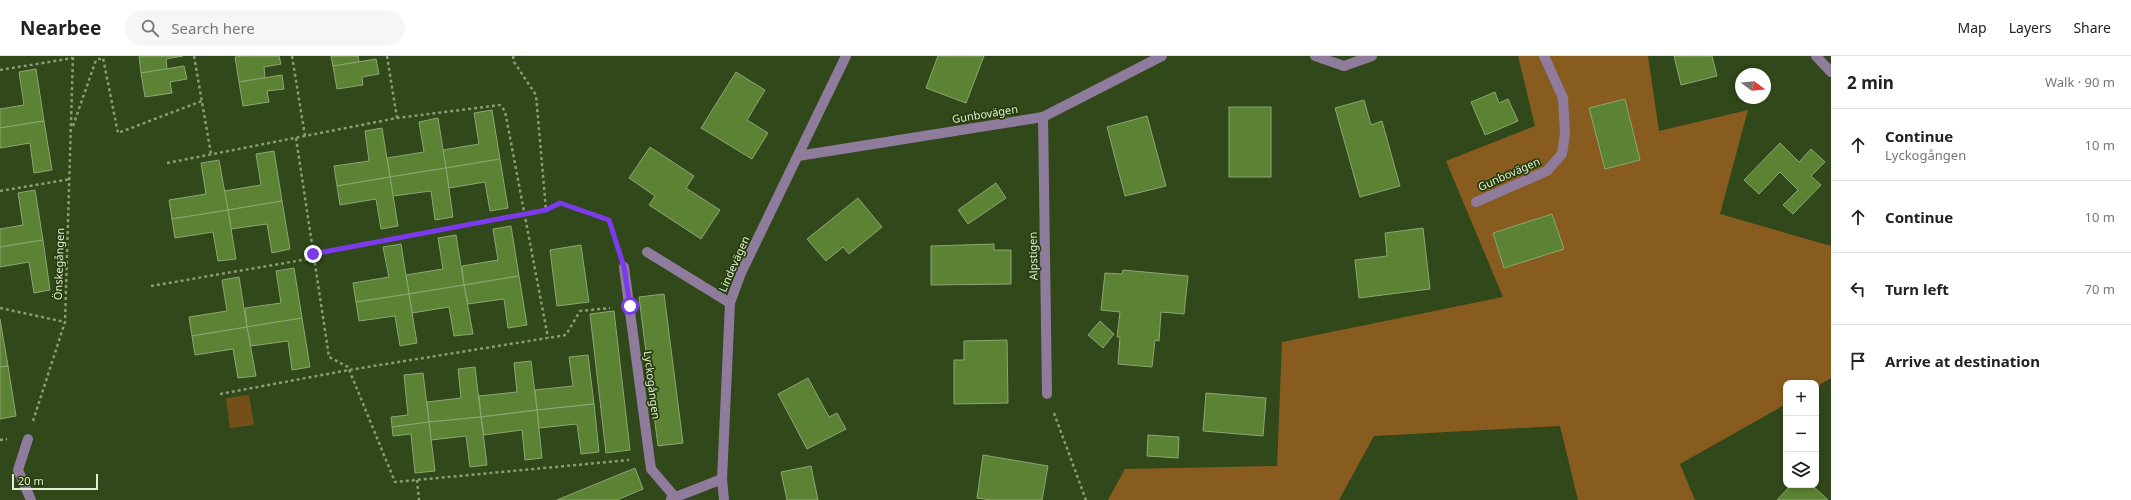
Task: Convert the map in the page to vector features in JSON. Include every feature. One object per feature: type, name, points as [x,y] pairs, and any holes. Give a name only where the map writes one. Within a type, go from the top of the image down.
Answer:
[{"type":"street","name":"Lindevägen","points":[[724,500],[722,479],[730,303],[741,273],[846,56]]},
{"type":"street","name":"Gunbovägen","points":[[798,156],[1043,117],[1162,56]]},
{"type":"street","points":[[1315,56],[1344,66],[1372,56]]},
{"type":"street","name":"Gunbovägen","points":[[1476,202],[1547,171],[1562,154],[1565,134],[1563,98],[1544,56]]},
{"type":"street","points":[[1816,56],[1831,72]]},
{"type":"street","name":"Alpstigen","points":[[1043,117],[1047,394]]},
{"type":"street","points":[[647,252],[730,303]]},
{"type":"street","name":"Lyckogången","points":[[624,267],[651,469],[672,499],[722,479]]},
{"type":"street","points":[[28,439],[18,470],[31,500]]},
{"type":"path","points":[[194,56],[211,154]]},
{"type":"path","points":[[292,56],[305,136]]},
{"type":"path","points":[[386,56],[397,118]]},
{"type":"path","points":[[513,56],[514,62],[536,95],[546,210]]},
{"type":"path","points":[[0,70],[73,57]]},
{"type":"path","name":"Önskegången","points":[[28,439],[65,322],[71,179],[73,57]]},
{"type":"path","points":[[72,129],[96,60],[104,58],[118,133],[202,101]]},
{"type":"path","points":[[167,163],[397,118],[500,105],[505,111],[526,214],[548,338]]},
{"type":"path","points":[[296,138],[329,357],[348,367],[395,482],[649,458]]},
{"type":"path","points":[[0,191],[71,179]]},
{"type":"path","points":[[313,254],[546,210],[560,203],[609,220],[624,267]]},
{"type":"path","points":[[151,286],[314,258]]},
{"type":"path","points":[[220,394],[349,370],[566,336],[580,312],[630,306]]},
{"type":"path","points":[[0,308],[65,322]]},
{"type":"path","points":[[1047,394],[1086,500]]},
{"type":"path","points":[[0,440],[28,439]]},
{"type":"path","points":[[417,480],[419,500]]},
{"type":"shaded area","points":[[1518,56],[1648,56],[1659,131],[1748,110],[1720,214],[1831,246],[1831,378],[1819,385],[1819,380],[1783,380],[1783,406],[1680,464],[1695,500],[1578,500],[1560,426],[1374,436],[1339,500],[1108,500],[1125,469],[1277,466],[1282,342],[1503,297],[1446,161],[1535,126]]},
{"type":"shaded area","points":[[249,395],[254,425],[230,428],[226,398]]},
{"type":"building","points":[[139,56],[183,56],[166,59],[167,69],[141,73]]},
{"type":"building","points":[[279,56],[281,64],[264,67],[265,78],[239,82],[235,57]]},
{"type":"building","points":[[331,56],[358,56],[359,62],[333,66]]},
{"type":"building","points":[[938,56],[984,56],[966,103],[926,88]]},
{"type":"building","points":[[1674,56],[1712,56],[1717,76],[1681,85]]},
{"type":"building","points":[[376,59],[379,74],[362,77],[363,85],[337,89],[333,66]]},
{"type":"building","points":[[184,66],[187,79],[170,82],[172,93],[145,97],[141,73]]},
{"type":"building","points":[[36,69],[44,121],[0,128],[0,109],[24,105],[19,72]]},
{"type":"building","points":[[736,72],[765,90],[747,120],[768,133],[752,159],[701,128]]},
{"type":"building","points":[[282,75],[284,89],[267,91],[269,102],[243,106],[239,82]]},
{"type":"building","points":[[1495,92],[1499,103],[1508,99],[1518,121],[1485,135],[1471,102]]},
{"type":"building","points":[[1625,99],[1640,160],[1605,169],[1589,108]]},
{"type":"building","points":[[1364,100],[1371,125],[1382,121],[1400,186],[1360,197],[1335,108]]},
{"type":"building","points":[[1229,107],[1271,107],[1271,177],[1229,177]]},
{"type":"building","points":[[492,110],[500,159],[446,168],[443,150],[479,144],[474,113]]},
{"type":"building","points":[[1147,116],[1166,186],[1125,196],[1107,127]]},
{"type":"building","points":[[438,118],[446,168],[390,177],[387,158],[424,152],[419,122]]},
{"type":"building","points":[[44,121],[52,170],[34,173],[30,143],[0,148],[0,128]]},
{"type":"building","points":[[382,128],[390,177],[337,186],[334,166],[369,161],[365,131]]},
{"type":"building","points":[[1780,143],[1799,162],[1811,149],[1825,162],[1811,176],[1821,185],[1793,214],[1783,205],[1798,190],[1780,172],[1759,194],[1744,180]]},
{"type":"building","points":[[650,147],[694,176],[686,188],[720,210],[701,239],[649,205],[655,196],[629,178]]},
{"type":"building","points":[[274,151],[282,201],[228,210],[224,191],[261,185],[256,154]]},
{"type":"building","points":[[500,159],[508,208],[490,211],[485,182],[449,188],[446,168]]},
{"type":"building","points":[[219,160],[228,210],[172,219],[169,200],[206,194],[201,163]]},
{"type":"building","points":[[446,168],[453,217],[435,220],[431,191],[393,196],[390,177]]},
{"type":"building","points":[[390,177],[398,226],[381,229],[376,199],[340,205],[337,186]]},
{"type":"building","points":[[996,183],[1006,198],[968,224],[958,210]]},
{"type":"building","points":[[35,190],[43,240],[0,247],[0,229],[23,225],[18,193]]},
{"type":"building","points":[[858,198],[882,227],[849,254],[843,247],[826,261],[807,239]]},
{"type":"building","points":[[282,201],[290,249],[272,253],[267,224],[231,229],[228,210]]},
{"type":"building","points":[[228,210],[236,259],[218,261],[213,232],[175,238],[172,219]]},
{"type":"building","points":[[1552,214],[1564,249],[1504,268],[1493,233]]},
{"type":"building","points":[[511,226],[519,276],[464,285],[462,266],[498,260],[493,229]]},
{"type":"building","points":[[1423,228],[1430,289],[1359,298],[1355,260],[1387,256],[1385,233]]},
{"type":"building","points":[[456,235],[464,285],[409,294],[406,275],[443,269],[438,238]]},
{"type":"building","points":[[43,240],[50,290],[34,293],[29,262],[0,267],[0,247]]},
{"type":"building","points":[[401,244],[409,294],[356,302],[353,283],[389,277],[383,247]]},
{"type":"building","points":[[994,244],[994,250],[1011,250],[1011,284],[931,285],[931,246]]},
{"type":"building","points":[[581,245],[589,302],[557,306],[550,250]]},
{"type":"building","points":[[294,268],[302,318],[247,327],[245,308],[281,303],[276,271]]},
{"type":"building","points":[[1123,270],[1188,276],[1184,314],[1161,312],[1159,341],[1155,340],[1152,367],[1118,364],[1120,337],[1117,337],[1120,312],[1101,310],[1105,273],[1122,274]]},
{"type":"building","points":[[519,276],[527,325],[508,328],[504,299],[468,304],[464,285]]},
{"type":"building","points":[[239,277],[247,327],[192,336],[189,317],[227,311],[222,280]]},
{"type":"building","points":[[464,285],[473,334],[454,336],[449,307],[412,313],[409,294]]},
{"type":"building","points":[[409,294],[417,343],[400,346],[395,316],[359,321],[356,302]]},
{"type":"building","points":[[664,294],[683,443],[658,446],[639,297]]},
{"type":"building","points":[[614,311],[630,450],[606,453],[590,314]]},
{"type":"building","points":[[302,318],[310,367],[292,370],[288,341],[251,346],[247,327]]},
{"type":"building","points":[[0,319],[8,366],[0,367]]},
{"type":"building","points":[[1100,321],[1114,334],[1103,348],[1088,335]]},
{"type":"building","points":[[247,327],[256,376],[238,378],[233,349],[195,355],[192,336]]},
{"type":"building","points":[[1007,340],[1008,403],[954,404],[954,360],[964,360],[964,341]]},
{"type":"building","points":[[588,355],[594,404],[537,410],[535,390],[573,386],[569,357]]},
{"type":"building","points":[[531,361],[537,410],[481,417],[479,396],[517,392],[514,363]]},
{"type":"building","points":[[8,366],[16,416],[0,419],[0,367]]},
{"type":"building","points":[[475,367],[481,417],[429,422],[427,402],[461,398],[458,369]]},
{"type":"building","points":[[423,373],[429,422],[392,427],[391,417],[408,415],[404,375]]},
{"type":"building","points":[[808,378],[829,417],[837,413],[846,429],[807,449],[778,394]]},
{"type":"building","points":[[1206,393],[1266,398],[1263,436],[1203,431]]},
{"type":"building","points":[[594,404],[599,452],[581,454],[577,424],[539,428],[537,410]]},
{"type":"building","points":[[537,410],[542,458],[525,460],[522,430],[484,435],[481,417]]},
{"type":"building","points":[[481,417],[487,465],[470,467],[466,436],[431,440],[429,422]]},
{"type":"building","points":[[429,422],[435,471],[415,473],[411,434],[393,436],[392,427]]},
{"type":"building","points":[[1148,435],[1179,437],[1178,458],[1147,456]]},
{"type":"building","points":[[983,455],[1048,466],[1042,500],[991,500],[977,498]]},
{"type":"building","points":[[811,466],[818,500],[787,500],[781,472]]},
{"type":"building","points":[[635,468],[643,489],[617,500],[557,500]]},
{"type":"building","points":[[1788,488],[1815,488],[1828,500],[1777,500]]},
{"type":"route","points":[[313,254],[546,210],[560,203],[609,220],[624,267],[630,306]]}]
